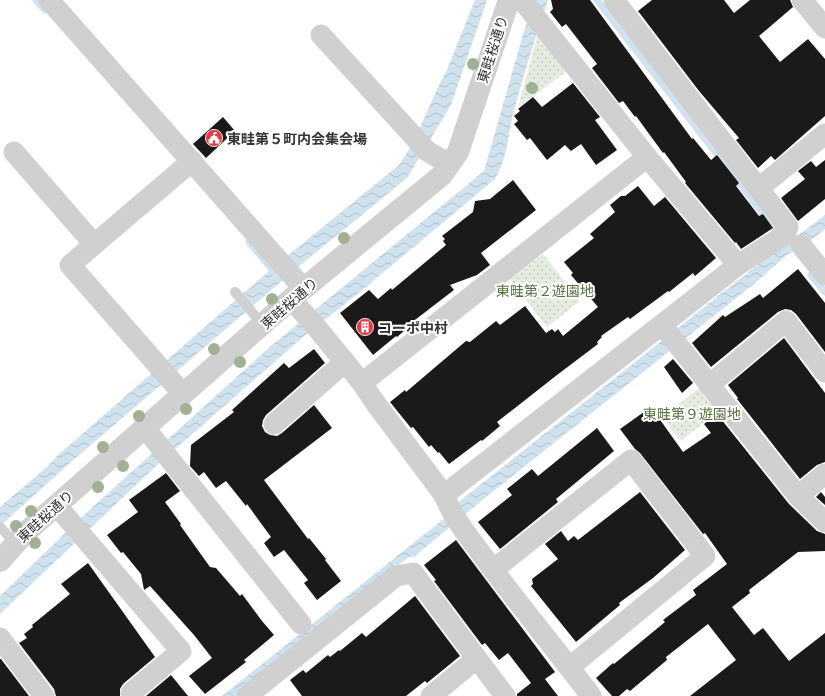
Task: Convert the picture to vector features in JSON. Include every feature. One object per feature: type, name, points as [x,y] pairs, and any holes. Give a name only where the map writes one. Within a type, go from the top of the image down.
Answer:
[{"type":"street","points":[[50,0],[192,161],[291,281],[312,322],[362,383],[493,570],[570,667],[591,696]]},
{"type":"street","name":"東畦桜通り","points":[[0,561],[5,533],[56,505],[145,428],[183,394],[257,319],[291,281],[442,175],[458,152],[509,0]]},
{"type":"street","points":[[522,0],[647,157],[738,264]]},
{"type":"street","points":[[614,0],[758,188],[788,236],[825,275]]},
{"type":"street","points":[[802,0],[825,28]]},
{"type":"street","points":[[321,35],[420,143],[449,164]]},
{"type":"street","points":[[758,188],[825,134]]},
{"type":"street","points":[[14,152],[94,244]]},
{"type":"street","points":[[362,383],[647,157]]},
{"type":"street","points":[[183,394],[70,265],[192,161]]},
{"type":"street","points":[[451,509],[670,335],[738,264],[788,236]]},
{"type":"street","points":[[709,385],[786,321],[825,372]]},
{"type":"street","points":[[670,335],[798,496],[825,522]]},
{"type":"street","points":[[274,424],[345,362]]},
{"type":"street","points":[[145,428],[301,624]]},
{"type":"street","points":[[493,570],[631,460],[705,556],[570,667]]},
{"type":"street","points":[[798,496],[825,474]]},
{"type":"street","points":[[56,505],[181,651],[131,692]]},
{"type":"street","points":[[247,696],[396,576],[413,573],[505,696]]},
{"type":"street","points":[[0,638],[44,696]]},
{"type":"street","points":[[430,696],[476,659]]},
{"type":"lane","points":[[237,294],[257,319]]},
{"type":"green space","points":[[538,34],[567,71],[518,107]]},
{"type":"green space","name":"東畦第２遊園地","points":[[543,254],[580,301],[547,327],[510,279]]},
{"type":"green space","name":"東畦第９遊園地","points":[[701,386],[720,409],[681,441],[662,418]]},
{"type":"water","points":[[475,0],[487,0],[451,105],[407,178],[298,267],[71,462],[0,526],[0,507],[269,271],[399,165],[412,145],[446,72]]},
{"type":"water","points":[[534,0],[548,0],[529,57],[513,114],[505,155],[495,179],[355,296],[304,336],[157,465],[0,614],[0,596],[85,514],[271,346],[484,171]]},
{"type":"water","points":[[825,215],[825,229],[810,241],[787,255],[755,283],[491,493],[415,556],[409,557],[396,567],[237,696],[222,696],[446,517],[456,504],[789,240],[800,234]]},
{"type":"building","points":[[551,0],[590,0],[692,139],[693,138],[711,160],[717,155],[739,183],[736,186],[759,216],[763,214],[773,228],[741,249],[736,242],[735,243],[685,183],[686,182],[636,116],[635,117],[623,101],[619,103],[592,68],[597,64],[566,24],[562,27],[550,12],[553,9]]},
{"type":"building","points":[[652,0],[724,0],[734,13],[750,0],[790,0],[793,7],[759,36],[780,62],[808,39],[825,59],[825,116],[775,160],[771,156],[758,168],[736,140],[739,138],[699,91],[638,11]]},
{"type":"building","points":[[573,83],[600,117],[595,120],[617,150],[596,165],[581,144],[571,151],[565,145],[547,160],[530,138],[527,140],[514,124],[518,121],[514,116],[520,111],[518,109],[533,97],[542,107]]},
{"type":"building","name":"東畦第５町内会集会場","points":[[223,117],[235,131],[206,158],[193,144]]},
{"type":"building","points":[[825,160],[825,199],[798,221],[781,198],[805,179],[798,171],[811,161],[816,167]]},
{"type":"building","points":[[513,180],[536,210],[481,253],[490,265],[477,275],[450,285],[454,290],[373,355],[340,313],[369,290],[378,299],[391,288],[392,290],[446,245],[443,241],[445,239],[442,236],[473,212],[475,201],[490,199]]},
{"type":"building","points":[[638,186],[654,206],[665,197],[716,258],[695,276],[693,273],[630,319],[628,317],[601,336],[602,337],[597,342],[598,344],[497,422],[500,426],[482,441],[481,440],[449,464],[431,445],[429,447],[390,402],[405,390],[406,392],[466,341],[470,342],[496,321],[500,325],[525,306],[546,333],[552,329],[555,332],[558,329],[563,336],[598,307],[571,275],[573,273],[564,262],[594,238],[590,234],[615,212],[610,205],[621,196],[625,196]]},
{"type":"building","points":[[798,269],[825,303],[825,352],[796,314],[791,310],[785,309],[778,312],[711,367],[692,343],[723,315],[725,317],[760,294],[763,298]]},
{"type":"building","points":[[784,338],[825,393],[825,462],[817,465],[800,479],[737,399],[738,398],[728,385]]},
{"type":"building","points":[[314,349],[325,363],[266,415],[262,426],[265,432],[270,435],[277,436],[314,405],[332,428],[264,480],[308,539],[309,538],[326,559],[325,560],[341,581],[317,600],[304,583],[308,580],[284,550],[274,557],[264,543],[271,537],[247,504],[246,506],[226,481],[216,488],[204,472],[199,476],[190,466],[191,445],[234,412],[232,410],[284,363],[289,368]]},
{"type":"building","points":[[673,359],[693,383],[682,393],[664,367]]},
{"type":"building","points":[[651,407],[683,452],[711,433],[704,424],[717,414],[789,504],[817,531],[825,534],[825,551],[798,552],[749,590],[750,593],[732,607],[754,635],[763,628],[789,661],[825,633],[825,696],[690,696],[736,660],[708,624],[666,657],[667,660],[630,691],[627,689],[619,696],[612,696],[596,678],[665,622],[663,620],[696,595],[693,590],[727,564],[705,533],[703,534],[620,429]]},
{"type":"building","points":[[597,428],[614,451],[556,499],[558,502],[500,549],[478,522],[512,495],[507,489],[532,469],[538,476]]},
{"type":"building","points":[[166,473],[180,491],[165,502],[181,524],[180,525],[210,567],[216,568],[240,596],[242,594],[274,635],[244,660],[246,662],[205,694],[189,676],[212,658],[194,635],[150,586],[144,590],[141,574],[123,552],[121,553],[107,535],[138,512],[129,500]]},
{"type":"building","points":[[640,492],[685,550],[653,578],[619,603],[620,605],[576,642],[531,586],[533,584],[532,579],[558,559],[545,544],[561,531],[568,541],[574,536],[578,540]]},
{"type":"building","points":[[821,492],[825,497],[825,505],[816,497]]},
{"type":"building","points":[[456,540],[555,672],[545,679],[558,696],[517,696],[517,694],[531,683],[508,653],[499,660],[485,643],[482,645],[434,581],[436,580],[424,565]]},
{"type":"building","points":[[88,563],[155,657],[123,684],[120,689],[120,696],[56,696],[54,689],[19,643],[27,638],[24,634],[33,627],[32,625],[70,594],[61,584]]},
{"type":"building","points":[[415,596],[460,656],[427,683],[425,681],[406,696],[302,696],[290,680],[303,670],[306,673],[328,655],[330,657],[339,650],[340,651],[362,633],[366,637]]},
{"type":"building","points":[[1,659],[29,696],[0,696]]},
{"type":"building","points":[[171,675],[188,696],[146,696]]},
{"type":"waterway","points":[[36,0],[45,10]]},
{"type":"waterway","points":[[597,0],[780,235]]},
{"type":"waterway","points":[[249,242],[277,275]]},
{"type":"waterway","points":[[811,275],[825,292]]},
{"type":"place","name":"東畦第５町内会集会場","points":[[214,138]]},
{"type":"place","name":"コーポ中村","points":[[365,327]]}]
